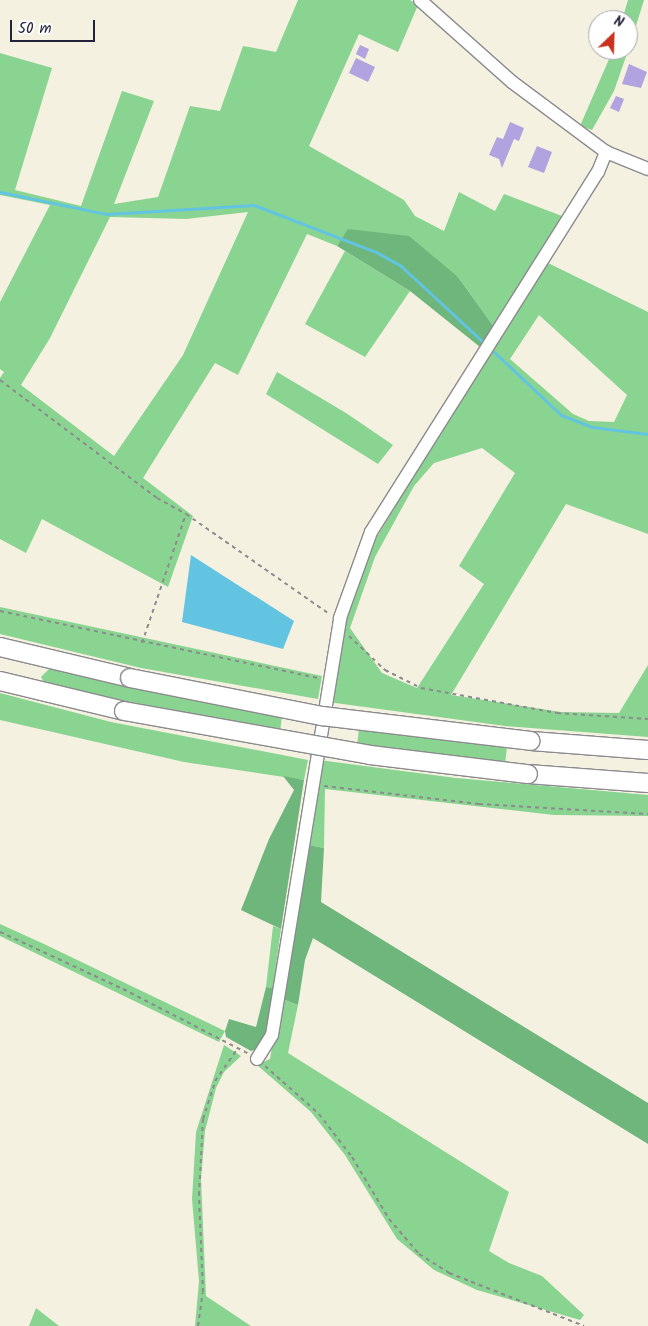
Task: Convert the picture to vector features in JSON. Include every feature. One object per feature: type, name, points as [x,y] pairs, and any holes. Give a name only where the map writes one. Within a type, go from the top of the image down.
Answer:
[{"type":"highway","points":[[0,647],[130,678],[322,716],[531,741],[648,750]]},
{"type":"highway","points":[[0,680],[124,710],[370,755],[528,774],[648,783]]},
{"type":"street","points":[[420,0],[512,82],[606,152],[648,169]]},
{"type":"street","points":[[257,1059],[272,1035],[337,631],[371,532],[598,172],[606,152]]},
{"type":"path","points":[[0,380],[157,498],[186,514],[310,603],[340,618]]},
{"type":"path","points":[[142,644],[186,514]]},
{"type":"path","points":[[0,611],[142,644],[328,680]]},
{"type":"path","points":[[337,631],[362,646],[385,670],[421,688],[557,713],[648,719]]},
{"type":"path","points":[[312,785],[489,805],[648,814]]},
{"type":"path","points":[[0,932],[123,989],[257,1059],[319,1114],[352,1157],[389,1219],[419,1254],[449,1274],[584,1326]]},
{"type":"path","points":[[198,1326],[203,1292],[199,1179],[204,1118],[215,1081],[238,1048]]},
{"type":"green space","points":[[298,0],[410,0],[418,5],[398,52],[359,34],[309,146],[404,200],[415,216],[444,231],[459,192],[495,211],[504,194],[562,216],[494,327],[458,277],[349,229],[337,246],[307,234],[238,375],[215,363],[143,478],[193,516],[168,587],[42,519],[26,553],[0,539],[0,378],[4,372],[0,369],[0,302],[50,205],[0,195],[0,53],[52,68],[15,190],[81,206],[122,91],[154,101],[114,204],[158,197],[190,106],[220,111],[243,46],[276,52]],"holes":[[[248,212],[183,355],[114,456],[21,385],[50,338],[110,217],[186,219]]]},
{"type":"green space","points":[[628,0],[644,0],[638,19],[638,10],[625,10]]},
{"type":"green space","points":[[609,60],[625,60],[614,91],[592,130],[580,126]]},
{"type":"green space","points":[[348,229],[409,236],[458,277],[494,327],[480,347],[410,291],[337,246]]},
{"type":"green space","points":[[345,251],[410,291],[365,357],[305,324]]},
{"type":"green space","points":[[548,263],[648,312],[648,534],[566,504],[451,695],[561,712],[619,713],[648,665],[648,737],[505,726],[328,702],[344,618],[372,545],[520,302]],"holes":[[[539,315],[627,395],[614,422],[589,421],[573,414],[510,359]],[[482,448],[515,473],[459,566],[484,584],[417,688],[382,673],[350,628],[375,557],[414,486],[434,463]]]},
{"type":"green space","points":[[277,372],[346,413],[393,445],[378,464],[266,394]]},
{"type":"green space","points":[[0,607],[322,676],[318,699],[141,668],[0,634]]},
{"type":"green space","points":[[50,668],[282,715],[280,733],[45,684],[41,677]]},
{"type":"green space","points":[[0,693],[111,722],[308,760],[304,780],[184,762],[0,720]]},
{"type":"green space","points":[[359,729],[507,747],[505,764],[357,745]]},
{"type":"green space","points":[[319,760],[456,778],[648,795],[648,816],[554,815],[325,789],[324,848],[304,844]]},
{"type":"green space","points":[[283,776],[304,780],[281,929],[241,910],[269,839],[294,790]]},
{"type":"green space","points":[[304,844],[324,848],[321,902],[648,1103],[648,1144],[313,938],[305,960],[298,1005],[280,998]]},
{"type":"green space","points":[[0,924],[225,1031],[219,1042],[0,936]]},
{"type":"green space","points":[[273,926],[281,929],[273,988],[266,987]]},
{"type":"green space","points":[[266,987],[273,988],[265,1036],[257,1049],[251,1051],[226,1037],[225,1031],[229,1019],[256,1027]]},
{"type":"green space","points":[[280,998],[298,1005],[288,1053],[509,1192],[489,1251],[509,1263],[542,1276],[584,1315],[580,1320],[477,1290],[434,1270],[397,1239],[345,1155],[311,1112],[257,1065],[270,1059]]},
{"type":"green space","points":[[224,1045],[241,1056],[224,1072],[216,1088],[205,1131],[201,1179],[206,1296],[251,1326],[195,1326],[199,1281],[192,1199],[196,1132]]},
{"type":"green space","points":[[36,1308],[59,1326],[29,1326]]},
{"type":"water","points":[[191,555],[294,621],[283,649],[182,622]]},
{"type":"building","points":[[360,45],[369,49],[365,59],[356,54]]},
{"type":"building","points":[[356,58],[375,67],[368,82],[349,73]]},
{"type":"building","points":[[629,64],[647,72],[641,88],[622,84]]},
{"type":"building","points":[[616,96],[624,99],[619,112],[610,108]]},
{"type":"building","points":[[510,122],[524,128],[519,141],[514,139],[502,168],[499,159],[489,155],[497,137],[503,139]]},
{"type":"building","points":[[537,146],[552,152],[544,173],[528,167]]},
{"type":"waterway","points":[[0,192],[106,214],[254,205],[376,252],[401,266],[483,342]]},
{"type":"waterway","points":[[494,352],[561,415],[592,427],[648,434]]}]
